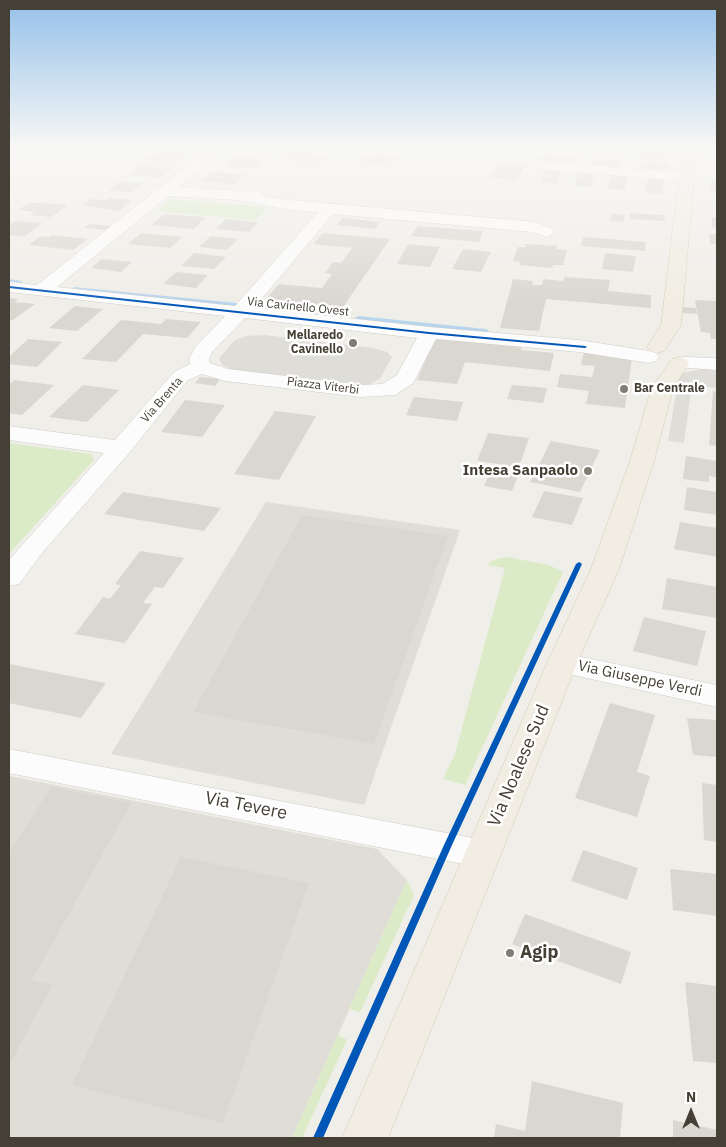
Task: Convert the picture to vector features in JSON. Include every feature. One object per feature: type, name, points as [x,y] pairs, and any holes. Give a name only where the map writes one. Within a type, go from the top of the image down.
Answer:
[{"type":"main road","name":"Via Noalese Sud","points":[[365,1138],[562,663],[605,568],[642,462],[667,356],[684,200]]},
{"type":"street","points":[[42,290],[155,200]]},
{"type":"street","points":[[258,200],[511,232],[536,227],[547,232]]},
{"type":"street","points":[[201,367],[199,359],[204,350],[329,209]]},
{"type":"street","name":"Via Cavinello Ovest","points":[[9,287],[42,290],[233,318]]},
{"type":"street","points":[[233,318],[426,340],[585,347],[717,362]]},
{"type":"street","name":"Piazza Viterbi","points":[[201,367],[225,375],[374,391],[387,390],[406,379],[426,340]]},
{"type":"street","name":"Via Brenta","points":[[10,575],[181,376],[201,367]]},
{"type":"street","points":[[9,433],[121,448]]},
{"type":"street","name":"Via Giuseppe Verdi","points":[[562,663],[717,696]]},
{"type":"street","name":"Via Tevere","points":[[9,761],[483,854]]},
{"type":"shaded area","points":[[264,335],[373,348],[387,352],[392,357],[380,379],[368,385],[234,370],[222,365],[219,358],[235,340],[247,336]]},
{"type":"shaded area","points":[[701,369],[717,369],[717,388],[706,387],[706,392],[691,391],[684,443],[668,441],[677,388],[676,382],[680,374]]},
{"type":"shaded area","points":[[266,502],[460,530],[364,805],[111,754]]},
{"type":"shaded area","points":[[9,776],[377,849],[407,880],[292,1138],[9,1138]]},
{"type":"green space","points":[[170,200],[268,207],[256,220],[156,211]]},
{"type":"green space","points":[[9,443],[91,454],[94,460],[9,554]]},
{"type":"green space","points":[[507,557],[549,565],[563,572],[465,785],[443,779],[455,754],[505,568],[487,565],[493,560]]},
{"type":"green space","points":[[407,880],[414,895],[360,1012],[349,1009]]},
{"type":"green space","points":[[338,1035],[347,1040],[302,1138],[292,1138]]},
{"type":"building","points":[[90,200],[132,200],[119,211],[83,205]]},
{"type":"building","points":[[29,203],[68,205],[51,217],[30,215],[34,212],[18,210]]},
{"type":"building","points":[[612,213],[625,215],[623,222],[610,221]]},
{"type":"building","points":[[630,213],[664,215],[665,221],[629,219]]},
{"type":"building","points":[[164,214],[206,217],[194,229],[151,225]]},
{"type":"building","points":[[712,217],[717,217],[717,228],[712,227]]},
{"type":"building","points":[[343,218],[380,222],[375,229],[337,225]]},
{"type":"building","points":[[226,219],[258,222],[249,232],[216,229]]},
{"type":"building","points":[[15,221],[42,223],[25,236],[9,235],[9,225]]},
{"type":"building","points":[[89,224],[111,226],[105,230],[84,228]]},
{"type":"building","points":[[418,226],[483,231],[479,242],[411,236]]},
{"type":"building","points":[[141,233],[182,237],[170,248],[128,244]]},
{"type":"building","points":[[323,233],[390,239],[343,307],[266,299],[279,284],[322,288],[332,274],[325,273],[333,262],[341,263],[352,248],[313,244]]},
{"type":"building","points":[[709,234],[717,234],[717,244],[710,244]]},
{"type":"building","points":[[52,235],[88,239],[73,250],[28,245],[41,236],[49,237]]},
{"type":"building","points":[[211,236],[238,239],[227,250],[199,247]]},
{"type":"building","points":[[583,237],[646,242],[645,251],[581,246]]},
{"type":"building","points":[[408,244],[440,247],[430,267],[397,264]]},
{"type":"building","points":[[526,244],[557,246],[557,249],[567,250],[563,265],[553,265],[552,268],[519,265],[520,262],[513,261],[518,247],[525,247]]},
{"type":"building","points":[[463,249],[491,252],[481,272],[452,269]]},
{"type":"building","points":[[194,253],[226,257],[214,269],[181,266]]},
{"type":"building","points":[[605,253],[636,256],[633,272],[602,269]]},
{"type":"building","points":[[102,259],[132,262],[121,272],[91,268]]},
{"type":"building","points":[[176,272],[208,275],[196,288],[163,284]]},
{"type":"building","points":[[564,277],[610,280],[608,291],[651,295],[651,308],[546,299],[539,331],[500,328],[513,279],[533,281],[532,285],[542,285],[543,279],[563,281]]},
{"type":"building","points":[[9,298],[18,299],[15,302],[35,304],[13,320],[9,320]]},
{"type":"building","points":[[695,300],[717,301],[717,339],[711,339],[710,333],[701,332]]},
{"type":"building","points":[[75,306],[103,309],[77,331],[49,328]]},
{"type":"building","points":[[682,307],[696,308],[697,314],[683,313]]},
{"type":"building","points":[[166,319],[201,322],[187,338],[143,334],[116,362],[82,359],[121,320],[161,324]]},
{"type":"building","points":[[435,338],[522,347],[521,350],[554,353],[550,371],[465,362],[457,384],[417,380]]},
{"type":"building","points":[[28,339],[62,342],[37,367],[9,364],[9,357]]},
{"type":"building","points":[[584,351],[632,358],[625,408],[586,404],[589,391],[557,387],[560,374],[592,377],[595,366],[581,365]]},
{"type":"building","points":[[200,377],[220,379],[215,386],[195,383]]},
{"type":"building","points":[[14,380],[54,385],[22,415],[9,413],[9,385]]},
{"type":"building","points":[[83,385],[119,390],[87,422],[49,417]]},
{"type":"building","points":[[512,385],[547,388],[543,403],[507,399]]},
{"type":"building","points":[[713,391],[717,392],[717,446],[709,445]]},
{"type":"building","points":[[414,397],[463,402],[457,421],[406,415]]},
{"type":"building","points":[[185,400],[225,405],[202,437],[161,432]]},
{"type":"building","points":[[275,411],[316,416],[279,480],[234,474]]},
{"type":"building","points":[[488,433],[529,438],[519,467],[477,461]]},
{"type":"building","points":[[551,441],[600,450],[580,492],[530,482]]},
{"type":"building","points":[[686,456],[717,461],[717,478],[709,476],[709,482],[683,479]]},
{"type":"building","points":[[490,472],[518,476],[512,491],[484,486]]},
{"type":"building","points":[[687,487],[717,492],[717,515],[684,510]]},
{"type":"building","points":[[544,491],[583,498],[572,525],[532,517]]},
{"type":"building","points":[[123,492],[221,508],[204,531],[104,514]]},
{"type":"building","points":[[302,515],[448,536],[374,744],[193,712]]},
{"type":"building","points":[[680,522],[717,528],[717,557],[674,549]]},
{"type":"building","points":[[140,551],[184,558],[163,588],[155,587],[143,603],[152,604],[125,643],[75,634],[103,597],[110,599],[121,585],[115,584]]},
{"type":"building","points":[[667,578],[717,587],[717,618],[662,609]]},
{"type":"building","points":[[644,617],[706,631],[697,666],[633,651]]},
{"type":"building","points":[[9,664],[106,683],[81,718],[9,703]]},
{"type":"building","points":[[610,703],[655,715],[637,772],[650,776],[637,817],[575,798]]},
{"type":"building","points":[[687,718],[717,720],[717,757],[693,755]]},
{"type":"building","points":[[702,783],[717,785],[717,842],[704,840]]},
{"type":"building","points":[[51,787],[131,803],[32,980],[52,985],[9,1066],[9,853]]},
{"type":"building","points":[[583,850],[638,868],[627,900],[571,881]]},
{"type":"building","points":[[181,857],[309,883],[223,1123],[72,1085]]},
{"type":"building","points":[[670,869],[717,874],[717,916],[673,910]]},
{"type":"building","points":[[525,914],[631,952],[621,984],[512,944]]},
{"type":"building","points":[[685,982],[717,986],[717,1063],[693,1061]]},
{"type":"building","points":[[532,1081],[623,1103],[620,1138],[494,1138],[496,1124],[525,1131]]},
{"type":"building","points":[[673,1120],[717,1130],[717,1138],[673,1138]]},
{"type":"waterway","points":[[9,280],[21,282]]},
{"type":"waterway","points":[[76,288],[237,305]]},
{"type":"waterway","points":[[358,318],[486,331]]},
{"type":"cycle path","points":[[9,287],[429,333],[585,347]]},
{"type":"cycle path","points":[[318,1138],[448,845],[579,564]]},
{"type":"place","name":"Mellaredo Cavinello","points":[[353,343]]},
{"type":"place","name":"Bar Centrale","points":[[624,389]]},
{"type":"place","name":"Intesa Sanpaolo","points":[[588,471]]},
{"type":"place","name":"Agip","points":[[510,953]]}]
